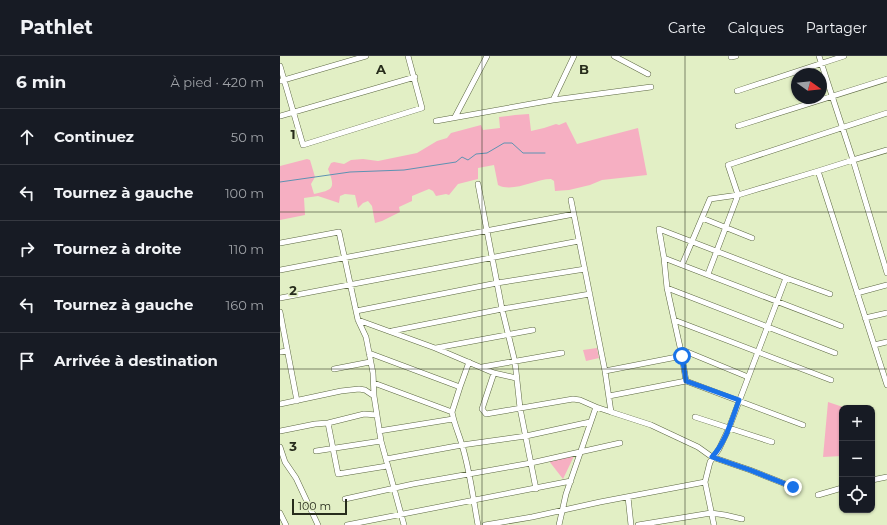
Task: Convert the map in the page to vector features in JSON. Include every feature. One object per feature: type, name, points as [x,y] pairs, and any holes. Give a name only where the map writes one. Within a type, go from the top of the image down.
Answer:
[{"type":"street","points":[[282,81],[366,56]]},
{"type":"street","points":[[280,66],[282,81],[303,145],[422,108],[415,77],[408,56]]},
{"type":"street","points":[[455,117],[487,56]]},
{"type":"street","points":[[553,100],[574,56]]},
{"type":"street","points":[[614,56],[648,74]]},
{"type":"street","points":[[819,56],[843,127],[887,273]]},
{"type":"street","points":[[737,91],[844,56]]},
{"type":"street","points":[[280,116],[415,77]]},
{"type":"street","points":[[738,126],[887,79]]},
{"type":"street","points":[[436,121],[553,100],[651,87]]},
{"type":"street","points":[[708,274],[738,195],[728,165],[887,113]]},
{"type":"street","points":[[682,265],[710,199],[738,195],[887,150]]},
{"type":"street","points":[[818,171],[887,385]]},
{"type":"street","points":[[478,184],[502,309],[515,362],[520,408],[536,489]]},
{"type":"street","points":[[571,200],[605,371],[611,412]]},
{"type":"street","points":[[280,270],[574,214]]},
{"type":"street","points":[[702,218],[752,238]]},
{"type":"street","points":[[686,381],[667,288],[659,229],[830,294]]},
{"type":"street","points":[[280,243],[339,232],[358,320],[366,336],[374,383],[374,396],[380,441],[404,525]]},
{"type":"street","points":[[280,298],[579,241]]},
{"type":"street","points":[[664,258],[841,326]]},
{"type":"street","points":[[356,310],[497,283],[585,269]]},
{"type":"street","points":[[714,525],[710,513],[705,482],[707,470],[712,457],[719,449],[729,428],[786,278]]},
{"type":"street","points":[[857,293],[887,285]]},
{"type":"street","points":[[667,288],[835,353]]},
{"type":"street","points":[[392,332],[502,309],[590,294]]},
{"type":"street","points":[[280,312],[281,325],[297,401]]},
{"type":"street","points":[[865,318],[887,313]]},
{"type":"street","points":[[358,320],[435,348],[494,373],[516,378]]},
{"type":"street","points":[[674,320],[831,380]]},
{"type":"street","points":[[435,348],[533,330]]},
{"type":"street","points":[[874,346],[887,342]]},
{"type":"street","points":[[680,349],[748,377]]},
{"type":"street","points":[[280,352],[287,351]]},
{"type":"street","points":[[369,353],[460,387]]},
{"type":"street","points":[[482,367],[562,354]]},
{"type":"street","points":[[605,371],[682,356]]},
{"type":"street","points":[[334,369],[370,362]]},
{"type":"street","points":[[469,362],[452,412],[469,473],[478,525]]},
{"type":"street","points":[[494,373],[482,409],[489,415],[573,399],[580,400],[596,407],[651,425],[698,448],[712,457],[793,487]]},
{"type":"street","points":[[609,396],[686,381],[803,425]]},
{"type":"street","points":[[374,383],[452,412]]},
{"type":"street","points":[[280,404],[359,389],[370,392],[374,396]]},
{"type":"street","points":[[559,525],[562,510],[580,452],[596,407]]},
{"type":"street","points":[[280,431],[328,423],[364,414],[377,415]]},
{"type":"street","points":[[695,417],[772,442]]},
{"type":"street","points":[[379,431],[453,419]]},
{"type":"street","points":[[386,459],[462,445],[526,436],[590,422]]},
{"type":"street","points":[[328,423],[338,474],[387,466]]},
{"type":"street","points":[[316,451],[332,447],[380,441]]},
{"type":"street","points":[[345,499],[620,444]]},
{"type":"street","points":[[280,447],[318,525]]},
{"type":"street","points":[[875,479],[887,477]]},
{"type":"street","points":[[347,525],[571,481]]},
{"type":"street","points":[[485,525],[705,482]]},
{"type":"street","points":[[818,495],[839,489]]},
{"type":"street","points":[[628,497],[632,525]]},
{"type":"street","points":[[280,513],[286,525]]},
{"type":"street","points":[[638,525],[710,513],[742,519]]},
{"type":"shaded area","points":[[529,114],[531,131],[566,122],[577,144],[638,128],[647,175],[602,180],[590,185],[569,190],[555,191],[554,181],[551,179],[517,187],[504,187],[498,185],[494,165],[478,168],[478,179],[458,184],[449,195],[446,194],[436,196],[433,191],[429,189],[412,196],[412,201],[399,207],[400,212],[375,223],[372,206],[368,201],[363,203],[358,208],[355,195],[345,194],[340,196],[339,203],[318,196],[304,198],[305,215],[280,220],[280,166],[307,159],[310,160],[315,177],[311,184],[314,194],[329,190],[331,188],[332,181],[328,169],[331,163],[334,162],[344,164],[351,160],[363,159],[378,161],[417,153],[437,141],[447,138],[451,133],[481,125],[483,130],[500,128],[499,117]]},
{"type":"shaded area","points":[[597,348],[599,358],[586,361],[583,350]]},
{"type":"shaded area","points":[[828,402],[839,406],[839,456],[823,457]]},
{"type":"shaded area","points":[[574,456],[563,479],[549,461]]},
{"type":"waterway","points":[[280,182],[350,172],[404,170],[456,162],[462,157],[468,160],[476,154],[487,153],[504,143],[512,143],[523,153],[545,153]]},
{"type":"route","points":[[682,356],[686,381],[739,400],[729,428],[719,449],[712,457],[793,487]]}]
